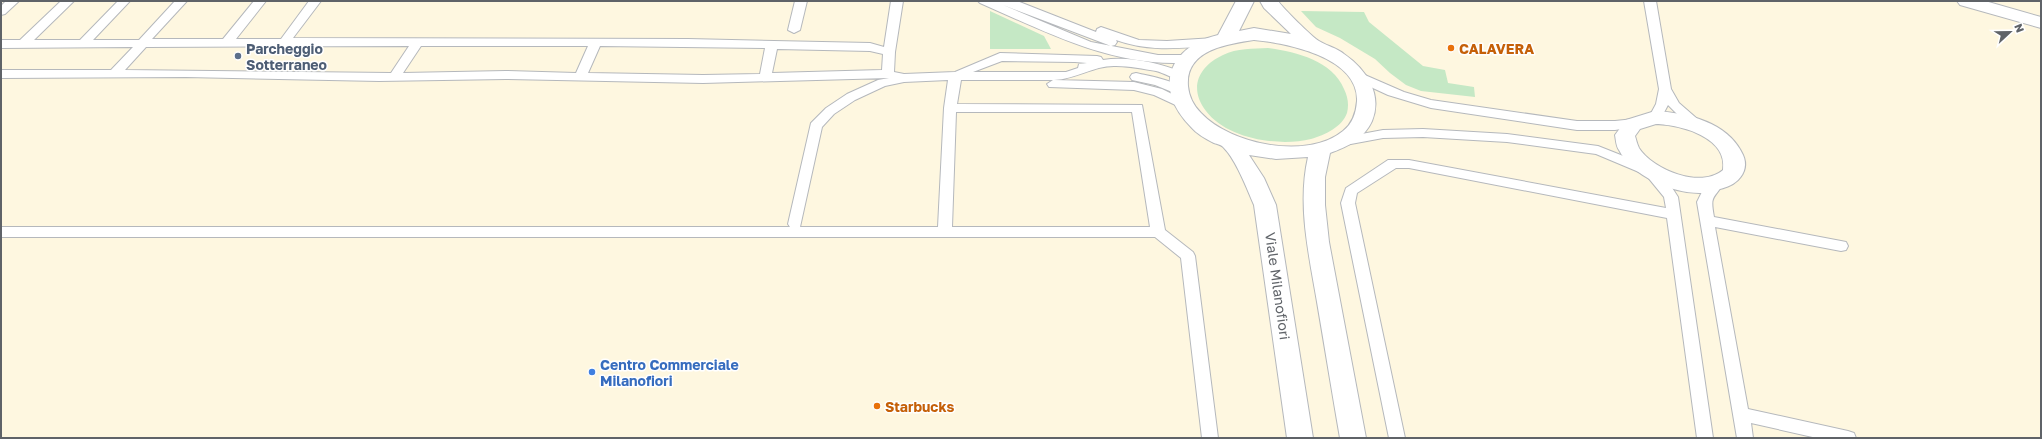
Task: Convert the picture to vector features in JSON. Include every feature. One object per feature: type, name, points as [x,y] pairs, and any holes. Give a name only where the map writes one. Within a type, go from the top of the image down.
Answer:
[{"type":"street","points":[[1195,65],[1262,35],[1284,37],[1312,44],[1338,58],[1358,76],[1366,90],[1368,105],[1365,119],[1355,132],[1330,146],[1291,153],[1260,151],[1231,142],[1210,132],[1193,118],[1195,65],[1245,1]]},
{"type":"street","points":[[1269,1],[1270,4],[1312,44]]},
{"type":"street","points":[[1966,1],[2041,23]]},
{"type":"street","points":[[1655,117],[1683,121],[1711,133],[1723,142],[1731,152],[1735,162],[1734,171],[1728,178],[1718,183],[1702,185],[1685,184],[1651,172],[1637,162],[1628,151],[1624,140],[1626,130],[1634,123],[1655,117]]},
{"type":"street","name":"Viale Milanofiori","points":[[1231,142],[1253,178],[1265,205],[1300,438]]},
{"type":"street","points":[[1330,146],[1314,177],[1314,205],[1318,242],[1353,438]]},
{"type":"lane","points":[[1,12],[13,1]]},
{"type":"lane","points":[[24,43],[68,1]]},
{"type":"lane","points":[[84,42],[124,1]]},
{"type":"lane","points":[[114,73],[181,1]]},
{"type":"lane","points":[[227,42],[260,1]]},
{"type":"lane","points":[[284,42],[315,1]]},
{"type":"lane","points":[[794,30],[801,1]]},
{"type":"lane","points":[[888,74],[889,52],[897,1]]},
{"type":"lane","points":[[984,1],[1087,45],[1137,56],[1195,65]]},
{"type":"lane","points":[[996,1],[1012,3],[1100,39],[1137,49],[1164,52],[1195,65]]},
{"type":"lane","points":[[1031,1],[1138,44],[1167,45],[1195,65]]},
{"type":"lane","points":[[1650,1],[1666,89],[1674,106],[1697,126]]},
{"type":"lane","points":[[1,44],[84,42],[688,43],[826,45],[870,47],[889,52]]},
{"type":"lane","points":[[395,76],[418,42]]},
{"type":"lane","points":[[581,76],[595,44]]},
{"type":"lane","points":[[765,78],[772,45]]},
{"type":"lane","points":[[955,76],[1000,57],[1075,58],[1159,68],[1195,65]]},
{"type":"lane","points":[[795,224],[816,126],[830,111],[851,97],[882,84],[904,78],[955,76],[1067,76],[1092,67],[1116,62]]},
{"type":"lane","points":[[955,76],[1000,85],[1077,84],[1134,86],[1158,92],[1195,65]]},
{"type":"lane","points":[[1,74],[114,73],[581,76],[703,79],[888,74],[904,78]]},
{"type":"lane","points":[[945,232],[950,108],[955,76]]},
{"type":"lane","points":[[1358,76],[1382,89],[1415,100],[1562,123],[1605,126],[1634,123]]},
{"type":"lane","points":[[1655,117],[1662,104],[1666,89]]},
{"type":"lane","points":[[950,108],[1138,108],[1158,232]]},
{"type":"lane","points":[[1330,146],[1383,134],[1423,133],[1507,138],[1598,150],[1651,172],[1664,186],[1671,197],[1705,438]]},
{"type":"lane","points":[[1397,438],[1348,203],[1351,191],[1394,163],[1409,164],[1673,214]]},
{"type":"lane","points":[[1718,183],[1709,191],[1704,202],[1745,438]]},
{"type":"lane","points":[[1708,221],[1841,246]]},
{"type":"lane","points":[[1,232],[1158,232],[1188,256],[1210,438]]},
{"type":"lane","points":[[1741,414],[1848,438]]},
{"type":"shaded area","points":[[1,1],[2041,1],[2041,438],[1,438]]},
{"type":"green space","points":[[990,11],[1044,36],[1051,49],[990,49]]},
{"type":"green space","points":[[1301,11],[1364,12],[1369,22],[1423,66],[1445,70],[1448,83],[1474,87],[1475,97],[1421,91],[1406,85],[1375,59],[1340,38],[1316,27]]},
{"type":"green space","points":[[1268,48],[1290,52],[1312,59],[1331,71],[1344,89],[1348,101],[1345,118],[1337,126],[1327,133],[1311,139],[1284,142],[1269,141],[1240,134],[1227,128],[1215,121],[1206,111],[1198,94],[1197,86],[1202,71],[1215,60],[1228,53],[1245,49]]},
{"type":"place","name":"CALAVERA","points":[[1451,48]]},
{"type":"place","name":"Parcheggio Sotterraneo","points":[[238,56]]},
{"type":"place","name":"Centro Commerciale Milanofiori","points":[[592,372]]},
{"type":"place","name":"Starbucks","points":[[877,406]]}]
